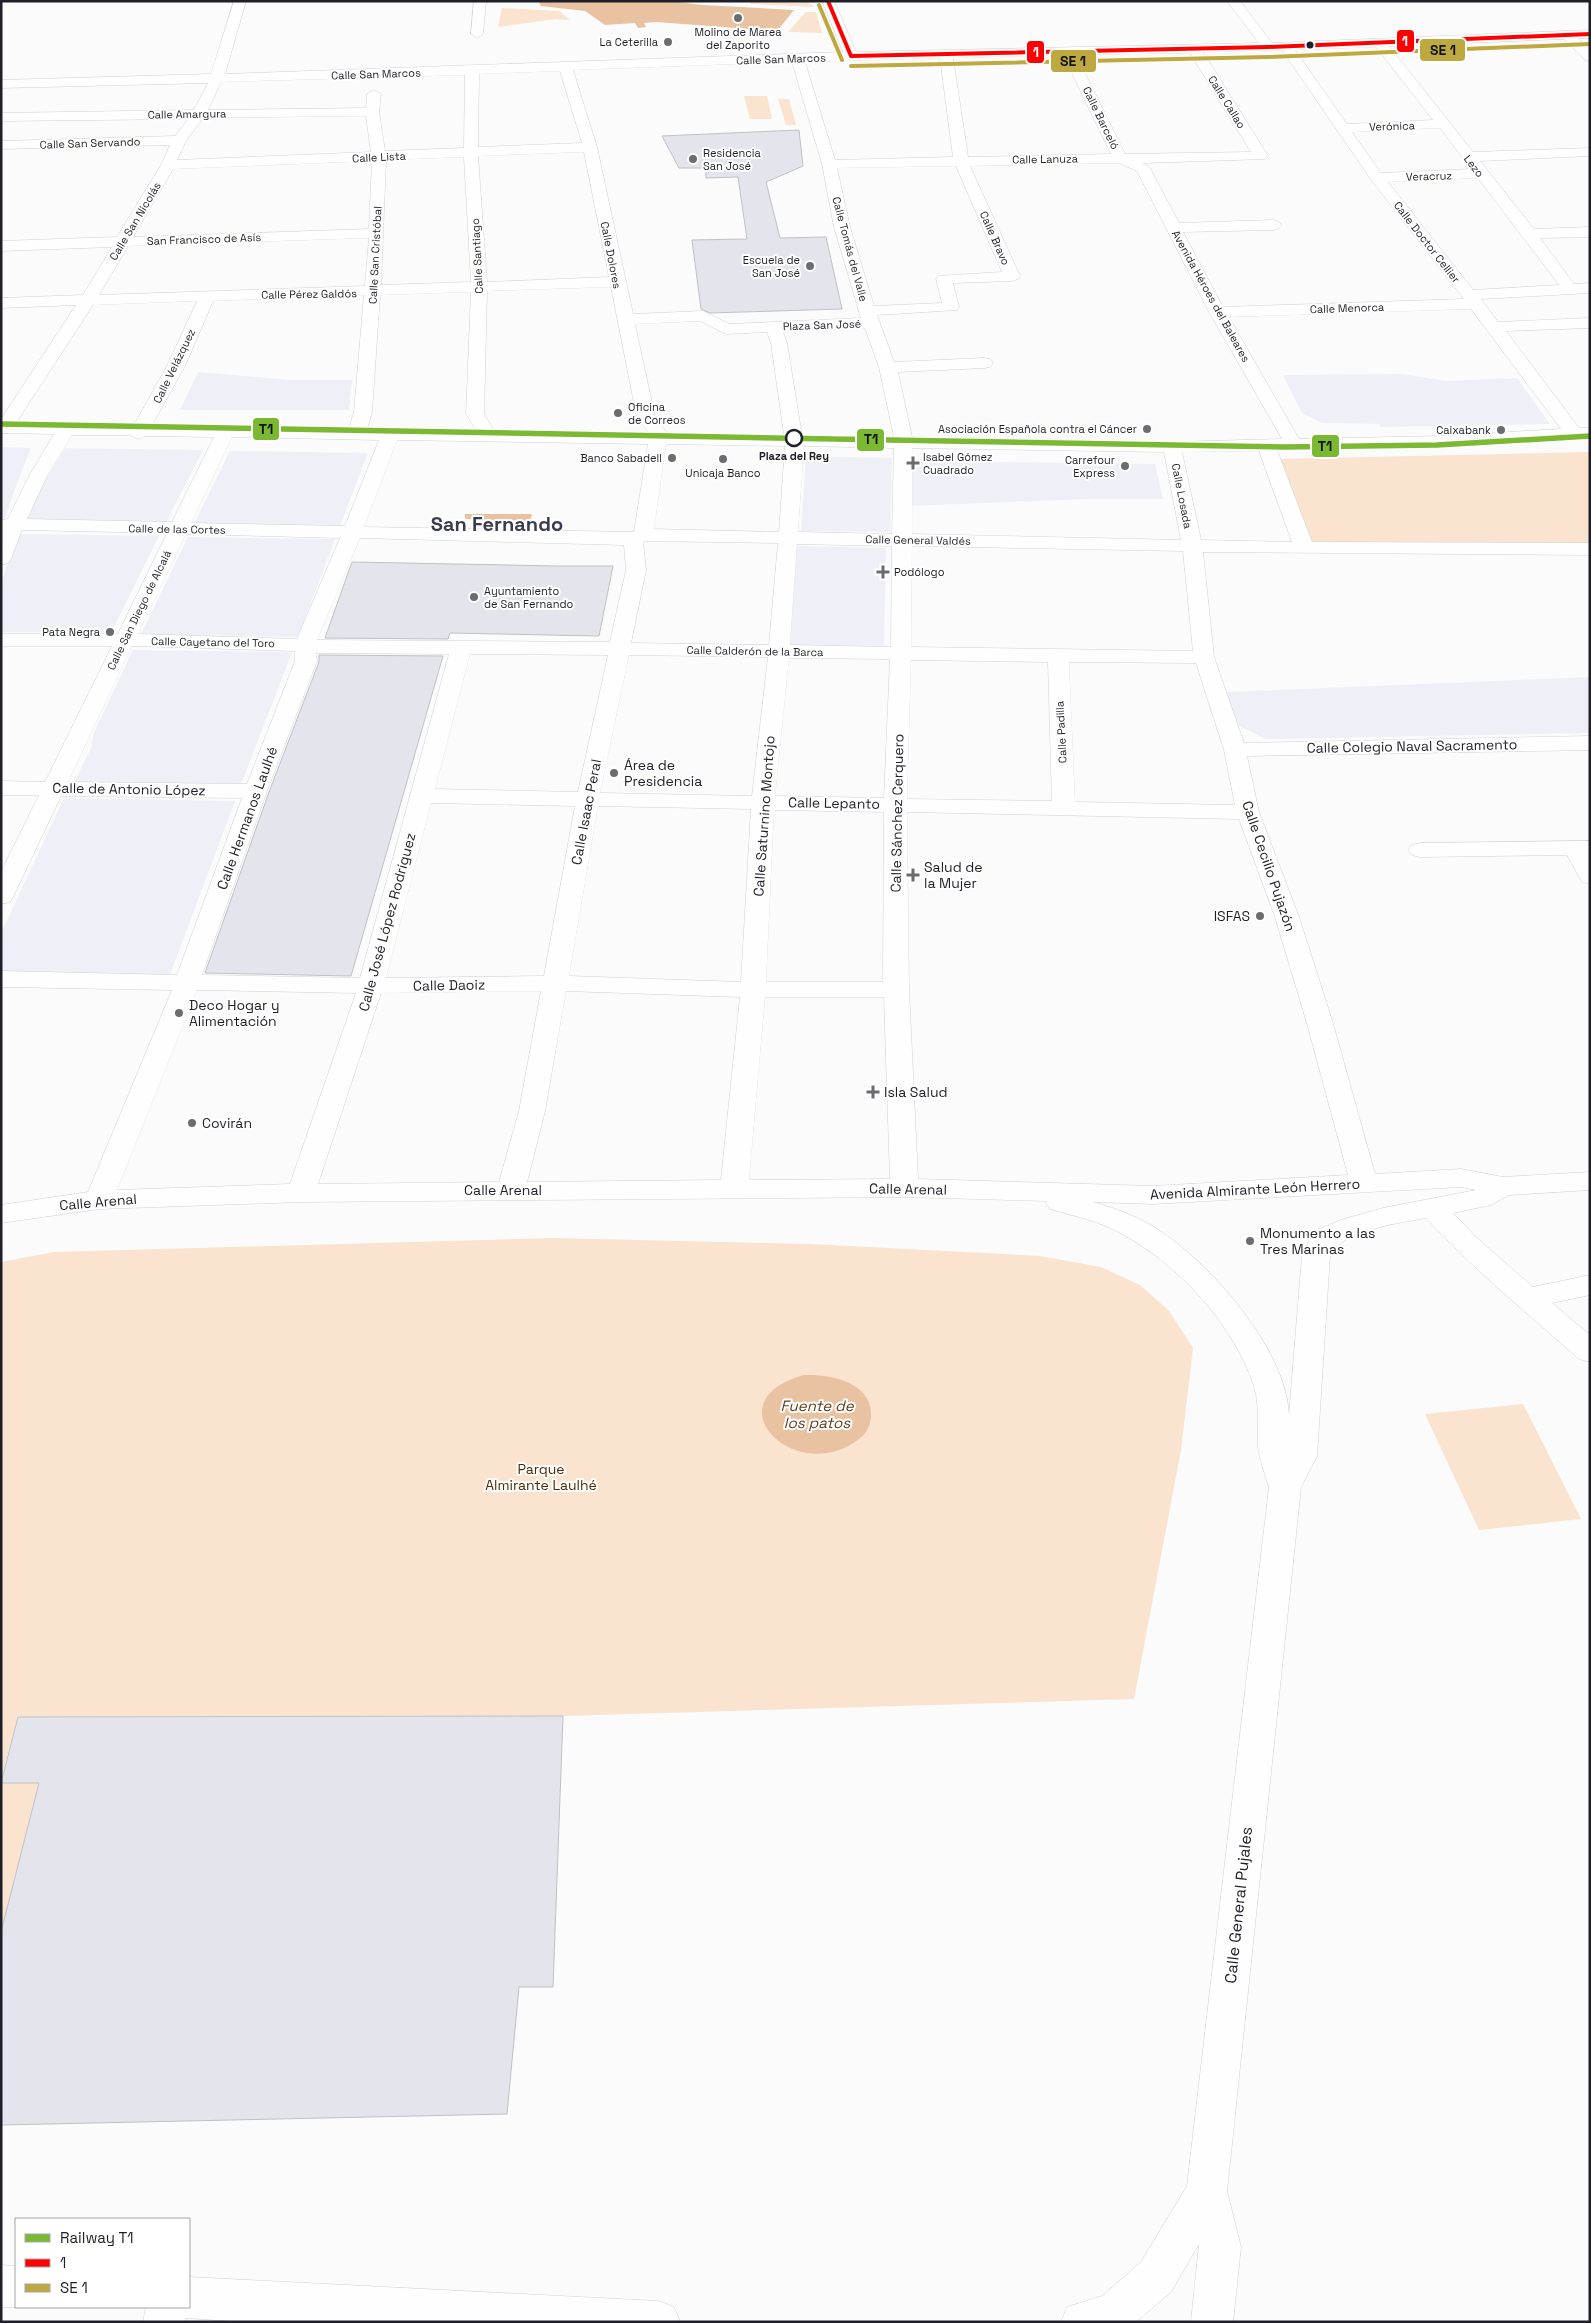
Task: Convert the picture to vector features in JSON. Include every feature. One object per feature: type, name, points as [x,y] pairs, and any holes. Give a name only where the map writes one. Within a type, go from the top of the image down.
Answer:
[{"type":"street","name":"Calle San Nicolás","points":[[3,428],[88,300],[168,165],[179,140],[199,114],[217,78],[240,1]]},
{"type":"street","points":[[477,34],[480,1]]},
{"type":"street","points":[[828,1],[851,56]]},
{"type":"street","points":[[1233,1],[1268,47]]},
{"type":"street","name":"Calle San Marcos","points":[[1,84],[566,68],[851,56],[1268,47],[1590,34]]},
{"type":"street","points":[[1567,35],[1590,57]]},
{"type":"street","name":"Lezo","points":[[1380,43],[1480,173],[1530,234],[1569,288]]},
{"type":"street","name":"Calle Doctor Cellier","points":[[1286,46],[1377,178],[1567,423],[1581,434]]},
{"type":"street","name":"Calle Callao","points":[[1194,49],[1261,156]]},
{"type":"street","name":"Calle Barceló","points":[[1068,52],[1120,158]]},
{"type":"street","name":"Calle Bravo","points":[[869,317],[951,307],[944,279],[1012,276],[961,162],[946,54]]},
{"type":"street","name":"Calle Tomás del Valle","points":[[797,58],[829,164],[842,227],[869,317],[888,367],[903,441]]},
{"type":"street","name":"Calle Dolores","points":[[566,68],[590,148],[616,282],[646,418],[658,431],[658,440]]},
{"type":"street","name":"Calle Santiago","points":[[472,71],[470,152],[479,288],[475,414],[487,433],[486,436]]},
{"type":"street","name":"Calle San Cristóbal","points":[[356,435],[363,412],[377,233],[379,157],[372,112],[375,74]]},
{"type":"street","points":[[2,146],[47,83]]},
{"type":"street","name":"Calle Amargura","points":[[1,117],[372,112]]},
{"type":"street","name":"Verónica","points":[[1341,128],[1442,124]]},
{"type":"street","name":"Calle San Servando","points":[[2,146],[179,140]]},
{"type":"street","name":"Calle Lista","points":[[168,165],[590,148]]},
{"type":"street","points":[[1468,157],[1583,152],[1590,167]]},
{"type":"street","name":"Calle Lanuza","points":[[829,164],[1261,156]]},
{"type":"street","name":"Avenida Héroes del Baleares","points":[[1120,158],[1143,168],[1217,312],[1294,445]]},
{"type":"street","name":"Veracruz","points":[[1377,178],[1480,173]]},
{"type":"street","points":[[1174,228],[1274,225]]},
{"type":"street","points":[[1530,234],[1590,232]]},
{"type":"street","name":"San Francisco de Asís","points":[[1,246],[377,233]]},
{"type":"street","name":"Calle Pérez Galdós","points":[[1,303],[373,292],[616,282]]},
{"type":"street","name":"Calle Menorca","points":[[1217,312],[1473,300],[1569,288],[1590,288]]},
{"type":"street","name":"Calle Velázquez","points":[[139,433],[176,366],[207,296]]},
{"type":"street","name":"Plaza San José","points":[[625,319],[703,316],[726,329],[776,335],[869,317]]},
{"type":"street","points":[[1493,327],[1590,323]]},
{"type":"street","name":"Calle Saturnino Montojo","points":[[734,1191],[753,990],[763,802],[779,652],[795,450],[776,335]]},
{"type":"street","points":[[888,367],[984,363]]},
{"type":"street","points":[[3,428],[139,433],[486,436],[658,440],[903,441],[1172,447],[1266,446],[1581,434]]},
{"type":"street","points":[[1,559],[8,525],[52,449],[66,430]]},
{"type":"street","name":"Calle San Diego de Alcalá","points":[[1,897],[225,433]]},
{"type":"street","name":"Calle Hermanos Laulhé","points":[[100,1200],[187,983],[306,661],[305,645],[354,531],[390,436]]},
{"type":"street","name":"Calle Isaac Peral","points":[[511,1190],[532,1110],[588,798],[636,570],[638,537],[658,440]]},
{"type":"street","name":"Calle Sánchez Cerquero","points":[[903,441],[901,655],[895,804],[896,989],[904,1188]]},
{"type":"street","points":[[1266,446],[1304,548]]},
{"type":"street","name":"Calle Losada","points":[[1172,447],[1192,545]]},
{"type":"street","name":"Calle de las Cortes","points":[[8,525],[354,531]]},
{"type":"street","points":[[354,531],[638,537]]},
{"type":"street","name":"Calle General Valdés","points":[[638,537],[902,539],[1304,548],[1590,549]]},
{"type":"street","name":"Calle Cecilio Pujazón","points":[[1192,545],[1204,657],[1235,750],[1248,812],[1288,917],[1319,1020],[1364,1184]]},
{"type":"street","name":"Calle Cayetano del Toro","points":[[1,640],[124,640],[305,645]]},
{"type":"street","name":"Calle Calderón de la Barca","points":[[305,645],[328,648],[619,648],[901,655],[1204,657]]},
{"type":"street","name":"Calle José López Rodríguez","points":[[301,1193],[371,986],[461,647]]},
{"type":"street","name":"Calle Padilla","points":[[1058,657],[1064,807]]},
{"type":"street","name":"Calle Colegio Naval Sacramento","points":[[1235,750],[1590,743]]},
{"type":"street","name":"Calle de Antonio López","points":[[1,788],[256,792]]},
{"type":"street","name":"Calle Lepanto","points":[[421,796],[1248,812]]},
{"type":"street","points":[[1420,850],[1583,848],[1590,877]]},
{"type":"street","name":"Calle Daoiz","points":[[1,979],[371,986],[555,983],[753,990],[896,989]]},
{"type":"street","name":"Avenida Almirante León Herrero","points":[[1006,1191],[1153,1195],[1461,1178],[1503,1186],[1590,1181]]},
{"type":"street","name":"Avenida Almirante León Herrero","points":[[1285,1487],[1301,1456],[1315,1265],[1320,1246],[1329,1236],[1351,1226],[1431,1207],[1481,1199],[1503,1186]]},
{"type":"street","name":"Calle Arenal","points":[[1,1214],[100,1200],[301,1193],[511,1190],[734,1191],[904,1188],[1006,1191]]},
{"type":"street","points":[[1006,1191],[1103,1214],[1132,1227],[1164,1248],[1193,1273],[1215,1297],[1255,1356],[1269,1385],[1274,1404],[1274,1448],[1285,1487]]},
{"type":"street","points":[[1431,1207],[1466,1244],[1590,1352]]},
{"type":"street","points":[[1527,1298],[1590,1285]]},
{"type":"street","name":"Calle General Pujales","points":[[1212,2322],[1220,2247],[1207,2191],[1285,1487]]},
{"type":"street","points":[[1082,2322],[1113,2314],[1156,2277],[1207,2191]]},
{"type":"street","points":[[1,2286],[15,2287]]},
{"type":"street","points":[[190,2298],[363,2314],[659,2322]]},
{"type":"street","points":[[164,2322],[167,2308]]},
{"type":"shaded area","points":[[198,372],[291,380],[352,380],[349,410],[180,410]]},
{"type":"shaded area","points":[[1402,374],[1446,381],[1517,378],[1550,424],[1381,427],[1379,424],[1322,423],[1302,413],[1283,375]]},
{"type":"shaded area","points":[[1,447],[31,448],[4,521],[1,522]]},
{"type":"shaded area","points":[[65,448],[203,450],[166,523],[21,521]]},
{"type":"shaded area","points":[[230,451],[368,453],[340,526],[194,524]]},
{"type":"shaded area","points":[[806,456],[892,458],[890,532],[801,531]]},
{"type":"shaded area","points":[[908,461],[1155,464],[1163,499],[1088,499],[908,506]]},
{"type":"shaded area","points":[[21,534],[159,536],[111,633],[1,632],[1,583],[12,549]]},
{"type":"shaded area","points":[[188,537],[335,539],[298,637],[141,634]]},
{"type":"shaded area","points":[[796,546],[886,548],[884,646],[788,645]]},
{"type":"shaded area","points":[[133,650],[292,652],[240,787],[73,785],[91,748],[94,732]]},
{"type":"shaded area","points":[[1590,677],[1590,733],[1266,739],[1235,724],[1227,692]]},
{"type":"shaded area","points":[[64,798],[235,801],[170,975],[1,974],[1,933]]},
{"type":"green space","points":[[751,1],[807,1],[814,7],[751,4]]},
{"type":"green space","points":[[502,8],[559,11],[570,20],[556,19],[498,27]]},
{"type":"green space","points":[[806,12],[816,12],[822,33],[788,32]]},
{"type":"green space","points":[[744,96],[767,96],[772,119],[750,119]]},
{"type":"green space","points":[[778,99],[789,99],[796,125],[786,125]]},
{"type":"green space","points":[[1590,452],[1590,545],[1310,544],[1278,459]]},
{"type":"green space","name":"Parque Almirante Laulhé","points":[[551,1238],[810,1244],[1040,1256],[1101,1267],[1140,1285],[1169,1311],[1193,1348],[1181,1450],[1134,1699],[563,1716],[18,1717],[1,1779],[1,1262],[55,1252]]},
{"type":"green space","points":[[1523,1404],[1581,1519],[1479,1530],[1425,1414]]},
{"type":"green space","points":[[1,1783],[39,1783],[1,1932]]},
{"type":"water","points":[[538,1],[670,1],[702,5],[794,10],[777,31],[656,22],[644,23],[646,27],[638,28],[635,23],[605,25],[585,11],[541,6]]},
{"type":"water","points":[[465,514],[532,514],[530,521],[465,519]]},
{"type":"water","name":"Fuente de los patos","points":[[804,1375],[826,1376],[848,1382],[865,1395],[871,1415],[865,1434],[836,1451],[812,1453],[790,1448],[773,1436],[763,1420],[764,1403],[776,1388]]},
{"type":"building","points":[[799,130],[803,166],[766,182],[780,238],[826,237],[842,309],[710,313],[701,309],[692,240],[747,239],[738,177],[706,178],[706,168],[679,168],[662,136]]},
{"type":"building","name":"Ayuntamiento de San Fernando","points":[[352,562],[613,566],[599,636],[450,633],[448,639],[325,638]]},
{"type":"building","points":[[319,655],[443,656],[351,976],[205,973],[269,792],[319,662]]},
{"type":"building","points":[[563,1716],[553,1987],[519,1987],[507,2114],[1,2125],[1,1932],[39,1783],[1,1783],[18,1717]]},
{"type":"rail line","name":"T1","points":[[1,424],[1285,447],[1437,445],[1590,436]]},
{"type":"transit line","name":"1","points":[[828,1],[851,56]]},
{"type":"transit line","points":[[819,5],[842,60]]},
{"type":"transit line","name":"1","points":[[851,56],[1268,47],[1590,34]]},
{"type":"transit line","points":[[851,66],[1268,57],[1590,44]]},
{"type":"place","name":"Molino de Marea del Zaporito","points":[[738,18]]},
{"type":"place","name":"La Ceterilla","points":[[668,42]]},
{"type":"place","name":"Residencia San José","points":[[693,159]]},
{"type":"place","name":"Escuela de San José","points":[[810,266]]},
{"type":"place","name":"Oficina de Correos","points":[[618,413]]},
{"type":"place","name":"Asociación Española contra el Cáncer","points":[[1147,429]]},
{"type":"place","name":"Caixabank","points":[[1501,430]]},
{"type":"place","name":"Plaza del Rey","points":[[794,438]]},
{"type":"place","name":"Banco Sabadell","points":[[672,458]]},
{"type":"place","name":"Unicaja Banco","points":[[723,459]]},
{"type":"place","name":"Isabel Gómez Cuadrado","points":[[913,463]]},
{"type":"place","name":"Carrefour Express","points":[[1125,466]]},
{"type":"place","name":"Podólogo","points":[[883,572]]},
{"type":"place","name":"Ayuntamiento de San Fernando","points":[[474,597]]},
{"type":"place","name":"Pata Negra","points":[[110,632]]},
{"type":"place","name":"Área de Presidencia","points":[[614,773]]},
{"type":"place","name":"Salud de la Mujer","points":[[913,875]]},
{"type":"place","name":"ISFAS","points":[[1260,916]]},
{"type":"place","name":"Deco Hogar y Alimentación","points":[[179,1013]]},
{"type":"place","name":"Isla Salud","points":[[873,1092]]},
{"type":"place","name":"Covirán","points":[[192,1123]]},
{"type":"place","name":"Monumento a las Tres Marinas","points":[[1250,1241]]},
{"type":"district","name":"San Fernando","points":[[497,524]]}]
